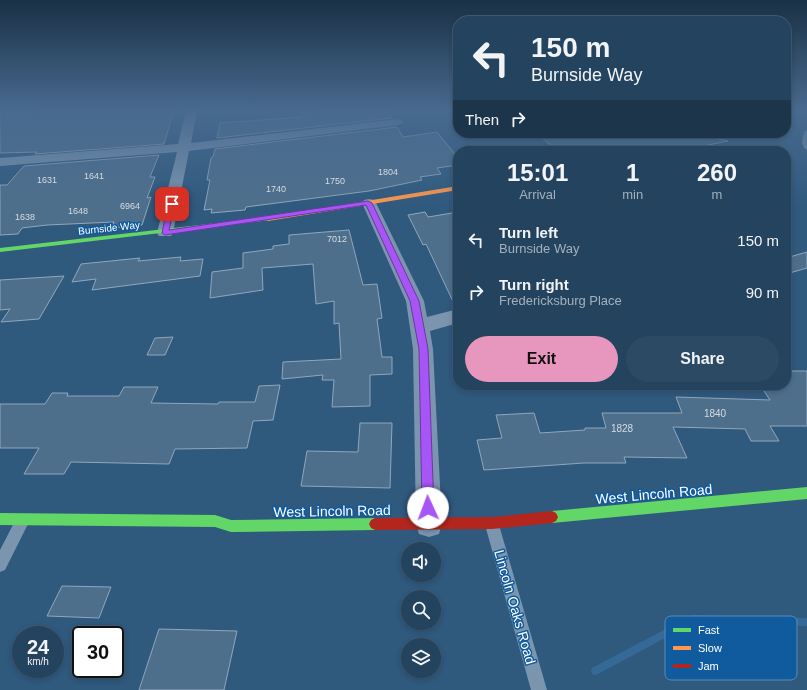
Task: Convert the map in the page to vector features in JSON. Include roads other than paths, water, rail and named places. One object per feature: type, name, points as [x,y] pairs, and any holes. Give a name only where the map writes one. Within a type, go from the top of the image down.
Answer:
[{"type":"street","points":[[165,233],[185,142]]},
{"type":"street","points":[[0,162],[184,148],[238,142]]},
{"type":"street","name":"Burnside Way","points":[[0,250],[165,233],[453,189]]},
{"type":"street","points":[[368,203],[415,301],[420,326],[423,349],[429,524]]},
{"type":"street","points":[[420,326],[453,317]]},
{"type":"street","name":"West Lincoln Road","points":[[0,519],[215,521],[231,526],[492,523],[807,493]]},
{"type":"lane","points":[[0,565],[24,519]]},
{"type":"lane","name":"Lincoln Oaks Road","points":[[492,523],[539,690]]},
{"type":"waterway","points":[[797,622],[807,622]]},
{"type":"waterway","points":[[595,671],[665,633]]}]
